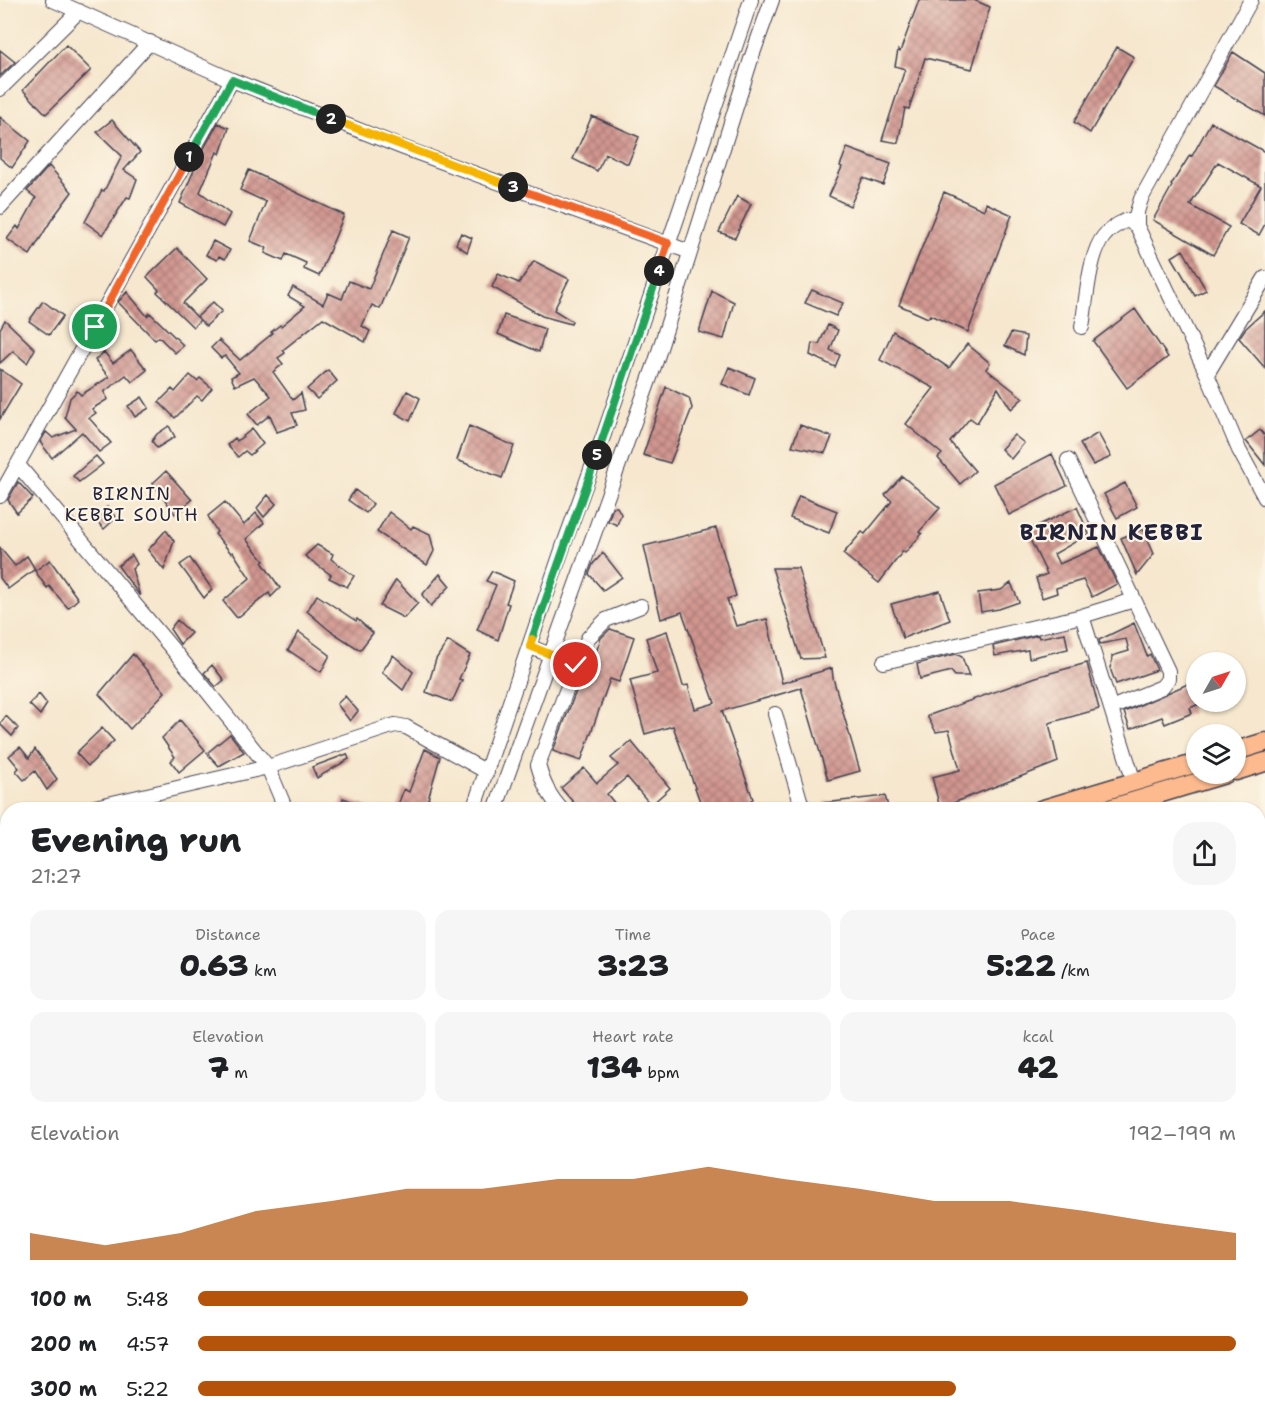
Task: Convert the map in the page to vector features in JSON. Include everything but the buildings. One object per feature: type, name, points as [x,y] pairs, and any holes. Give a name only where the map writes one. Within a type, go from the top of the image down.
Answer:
[{"type":"main road","points":[[1246,748],[1265,742]]},
{"type":"main road","points":[[1246,768],[1265,762]]},
{"type":"main road","points":[[1067,802],[1186,765]]},
{"type":"main road","points":[[1132,802],[1192,784]]},
{"type":"street","points":[[53,0],[232,80],[404,148],[690,252]]},
{"type":"street","points":[[476,802],[751,0]]},
{"type":"street","points":[[498,802],[656,361],[752,56],[772,0]]},
{"type":"street","points":[[1251,0],[1141,199],[1137,212],[1137,226],[1207,374],[1239,450],[1265,498]]},
{"type":"street","points":[[0,89],[80,12]]},
{"type":"street","points":[[0,207],[150,42]]},
{"type":"street","points":[[0,496],[232,80]]},
{"type":"street","points":[[1082,327],[1095,252],[1103,237],[1116,225],[1127,220],[1137,226]]},
{"type":"street","points":[[1207,374],[1265,278]]},
{"type":"street","points":[[1068,460],[1168,671],[1168,679],[1162,687],[1111,708]]},
{"type":"street","points":[[18,465],[268,767],[283,802]]},
{"type":"street","points":[[884,662],[1082,616],[1134,600]]},
{"type":"street","points":[[555,802],[549,796],[538,765],[576,665],[588,638],[606,620],[641,606]]},
{"type":"street","points":[[1082,616],[1134,782]]},
{"type":"street","points":[[530,646],[576,665]]},
{"type":"street","points":[[775,714],[801,802]]},
{"type":"street","points":[[117,802],[268,767],[395,725],[406,727],[487,772]]},
{"type":"district","name":"BIRNIN KEBBI SOUTH","points":[[132,504]]},
{"type":"district","name":"BIRNIN KEBBI","points":[[1112,532]]},
{"type":"route","points":[[95,327],[232,80],[404,148],[668,243],[530,646],[576,665]]}]
